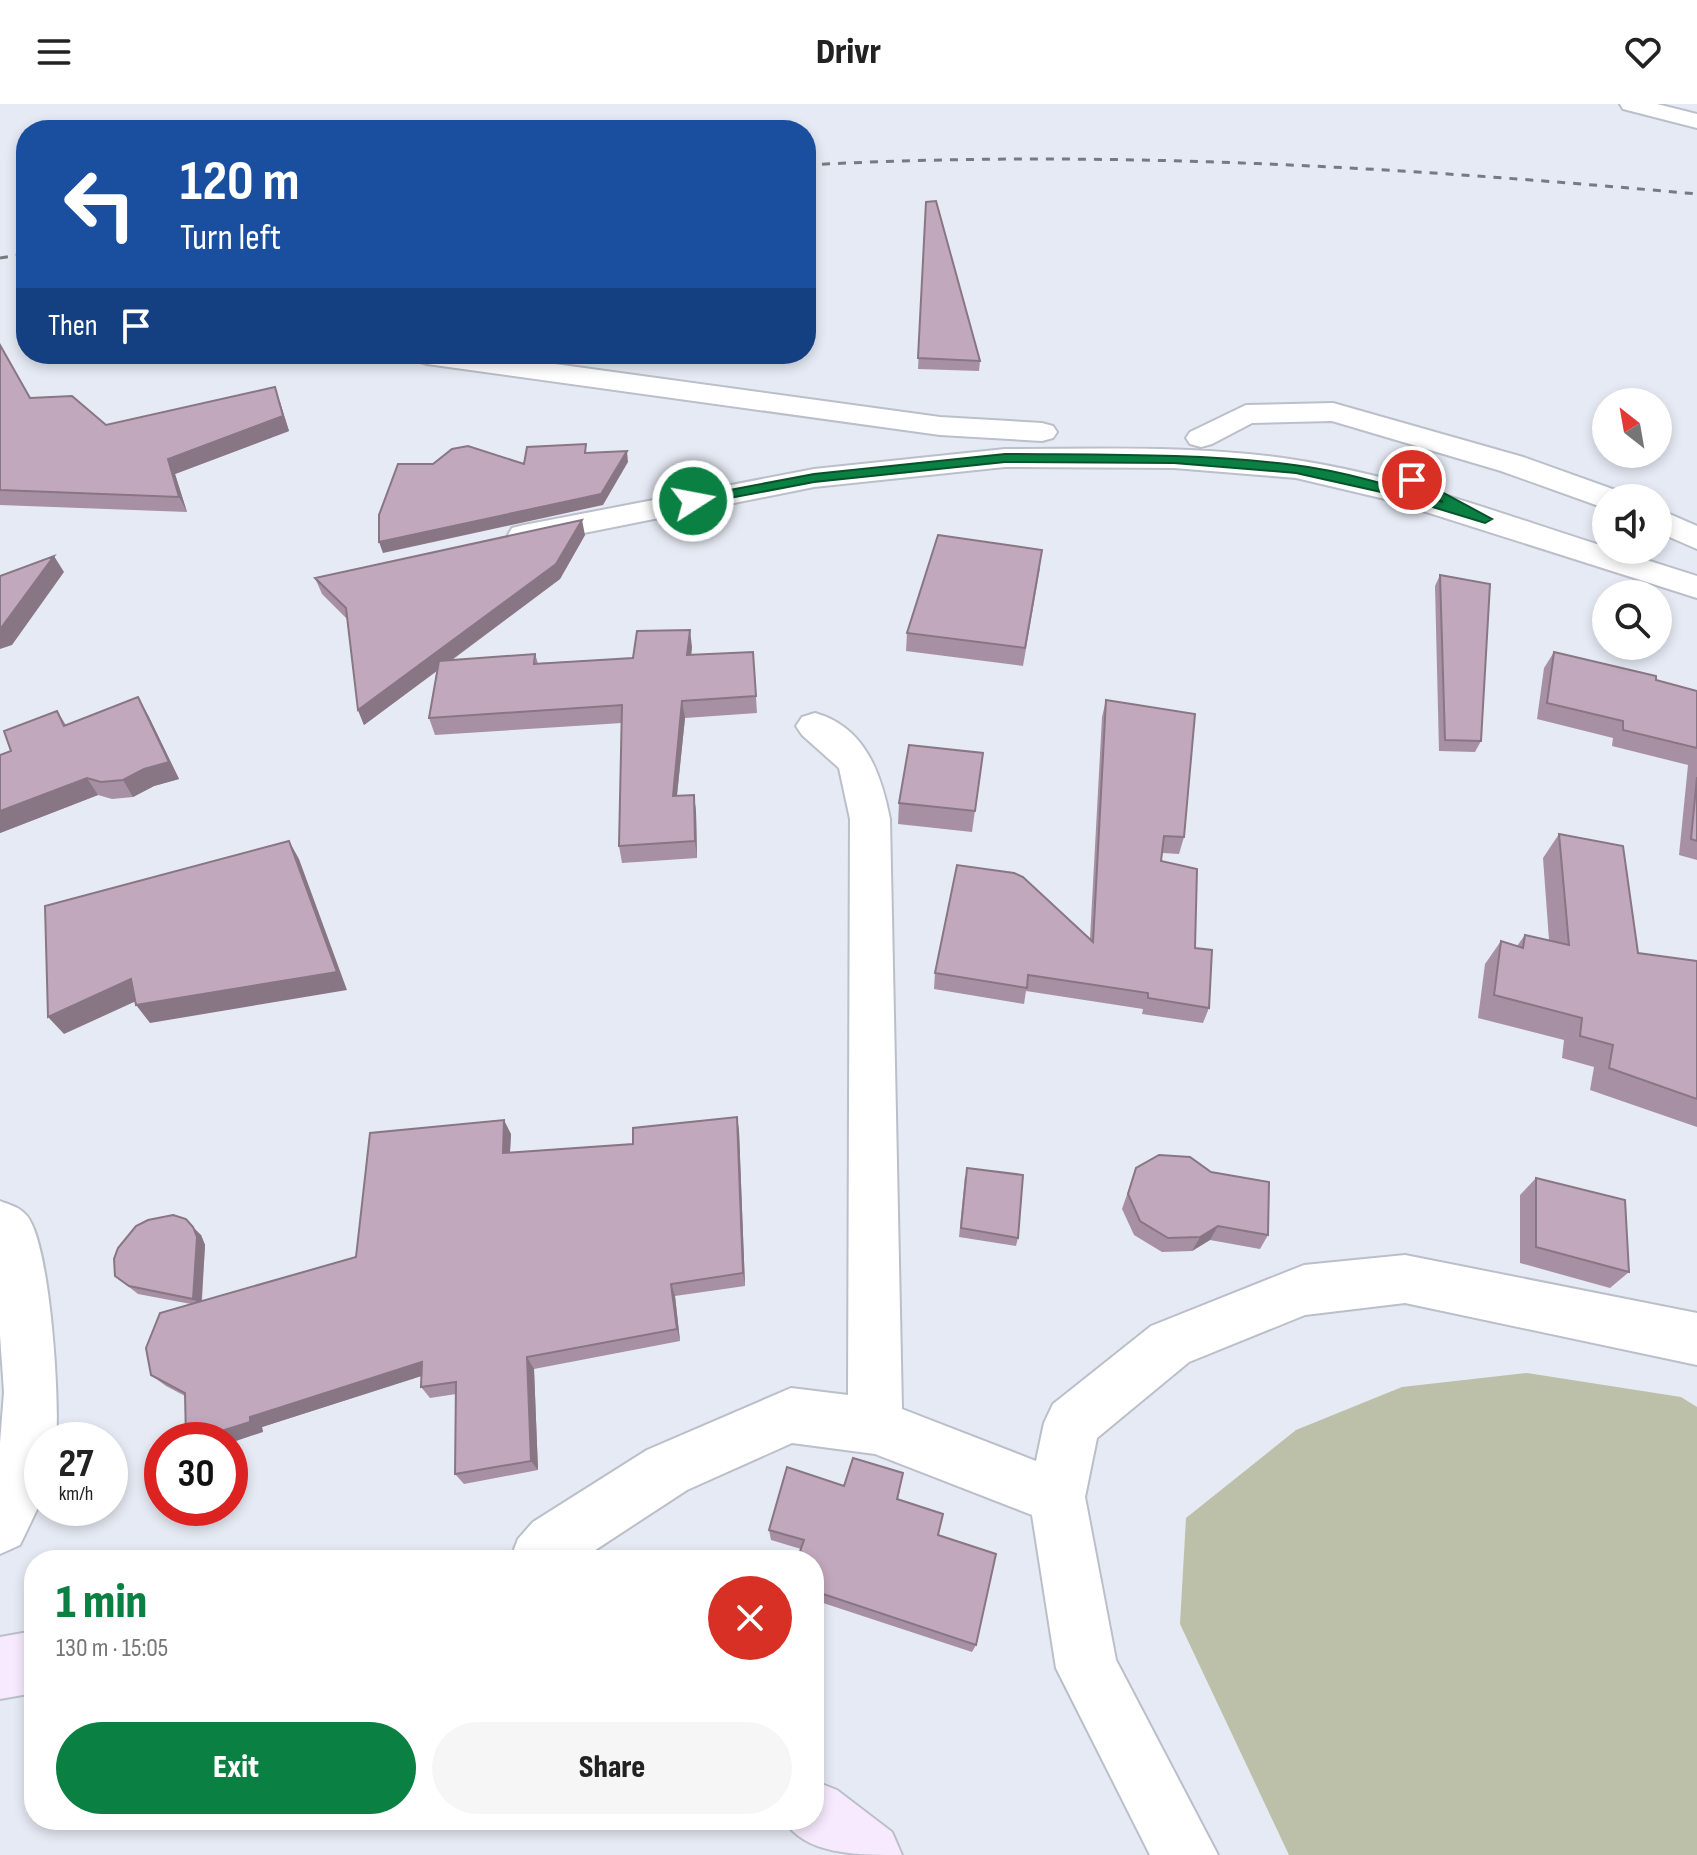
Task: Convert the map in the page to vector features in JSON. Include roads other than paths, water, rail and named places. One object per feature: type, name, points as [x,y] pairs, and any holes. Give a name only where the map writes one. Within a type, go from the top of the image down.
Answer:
[{"type":"street","points":[[1631,104],[1697,121]]},
{"type":"street","points":[[492,364],[940,426],[1201,438],[1318,449],[1354,458],[1428,488],[1485,519]]},
{"type":"street","points":[[1201,438],[1246,414],[1333,412],[1512,464],[1592,493]]},
{"type":"street","points":[[493,542],[814,478],[1005,458],[1174,459],[1296,469],[1394,491],[1697,587]]},
{"type":"street","points":[[1674,521],[1697,539]]},
{"type":"street","points":[[815,726],[856,759],[870,819],[875,1426]]},
{"type":"street","points":[[0,1224],[10,1233],[25,1319],[31,1414],[19,1486],[0,1525]]},
{"type":"street","points":[[1185,1855],[1087,1668],[1057,1497],[1072,1423],[1170,1344],[1304,1290],[1405,1279],[1697,1339]]},
{"type":"street","points":[[548,1550],[667,1470],[791,1415],[875,1426],[1057,1497]]},
{"type":"street","points":[[0,1668],[24,1664]]},
{"type":"street","points":[[824,1821],[869,1855]]},
{"type":"railway","points":[[816,165],[1030,159],[1252,163],[1474,176],[1697,194]]},
{"type":"railway","points":[[0,258],[16,256]]}]
